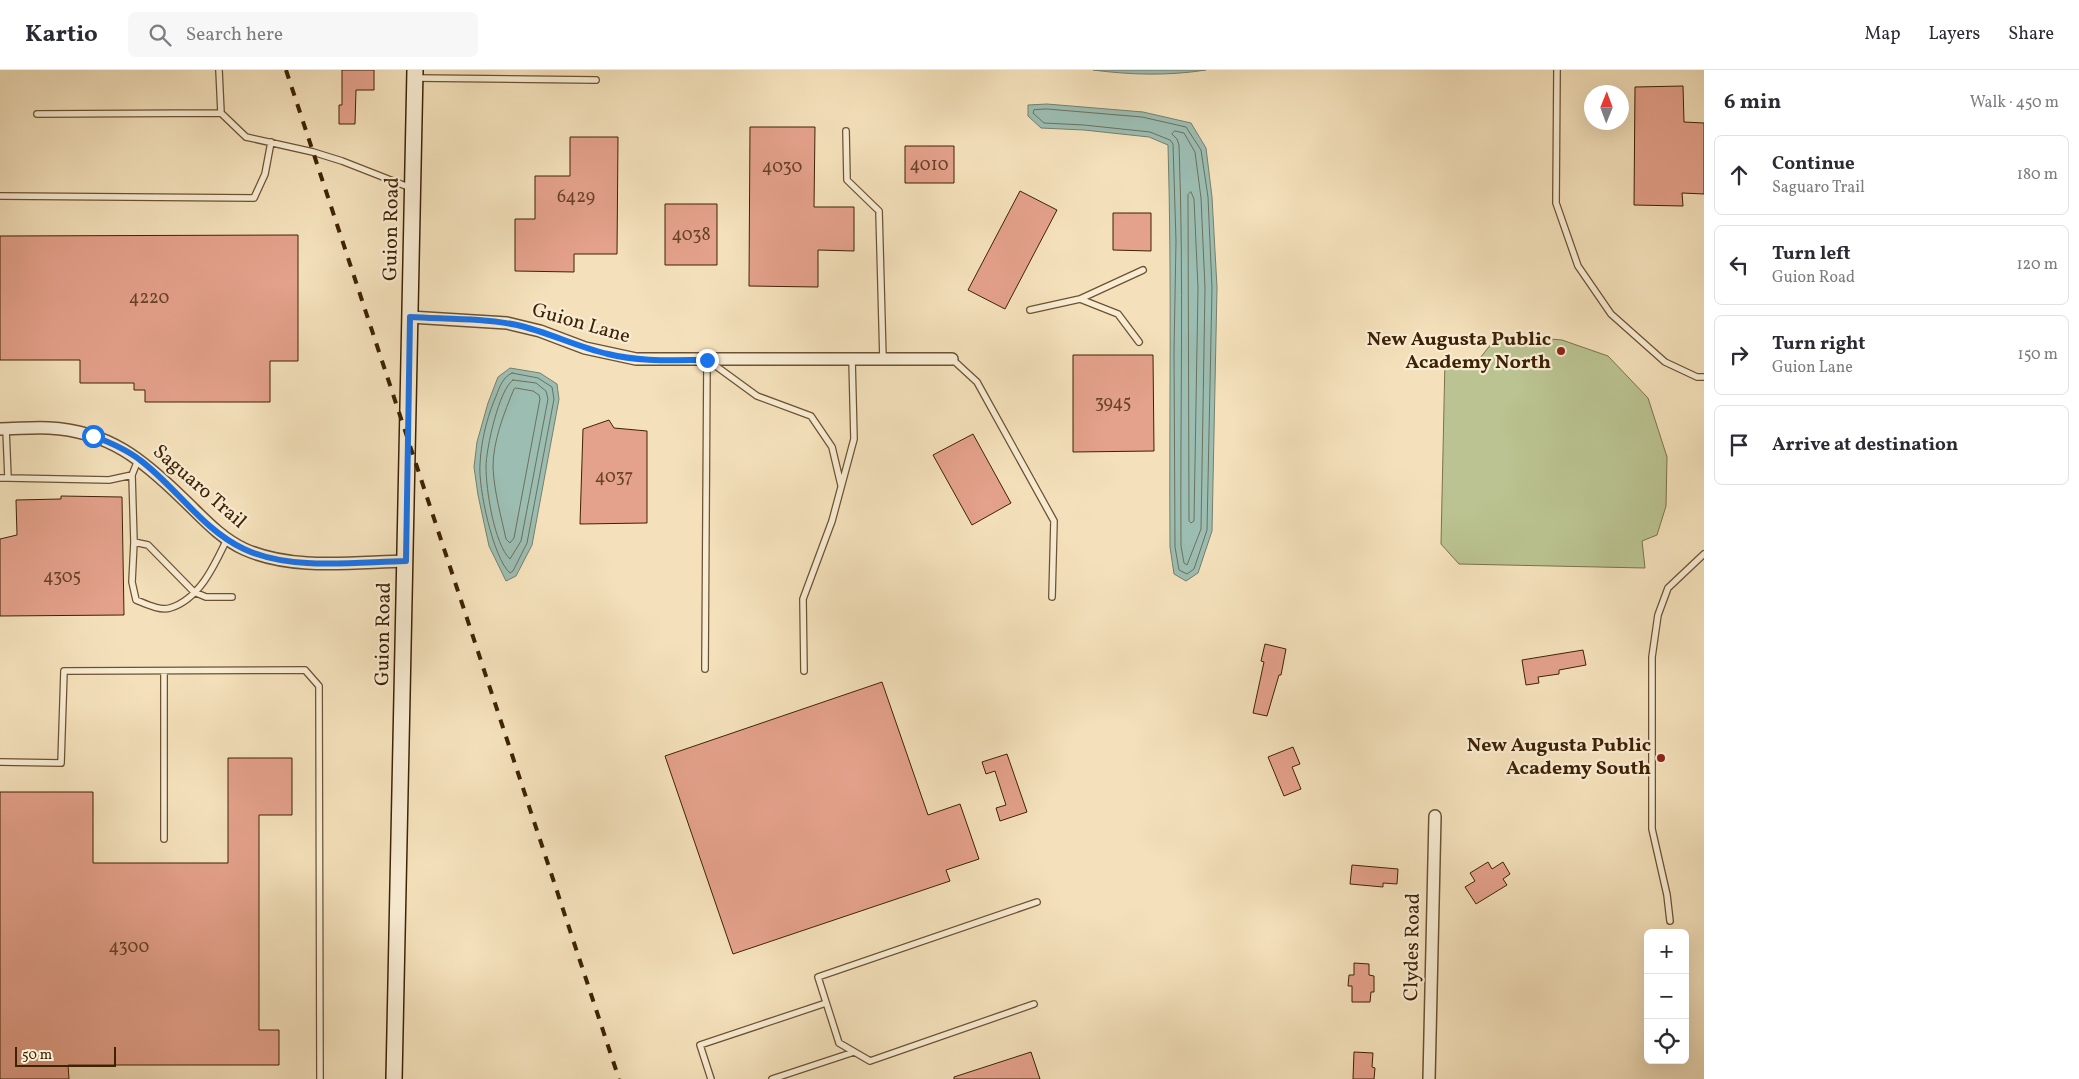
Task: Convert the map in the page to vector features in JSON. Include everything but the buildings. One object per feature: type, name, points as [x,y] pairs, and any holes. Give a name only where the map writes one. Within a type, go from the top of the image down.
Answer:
[{"type":"street","name":"Guion Road","points":[[394,1079],[415,74]]},
{"type":"street","name":"Guion Lane","points":[[410,317],[507,323],[540,331],[585,348],[636,359],[952,359]]},
{"type":"street","name":"Saguaro Trail","points":[[3,429],[49,428],[87,434],[111,442],[138,458],[207,523],[227,539],[244,549],[268,558],[294,562],[406,561]]},
{"type":"street","name":"Clydes Road","points":[[1429,1079],[1435,816]]},
{"type":"lane","points":[[219,70],[221,113],[246,138],[271,142],[342,161],[413,188]]},
{"type":"lane","points":[[1557,70],[1556,203],[1578,266],[1611,314],[1665,362],[1697,377],[1704,377]]},
{"type":"lane","points":[[415,74],[596,80]]},
{"type":"lane","points":[[37,114],[221,113]]},
{"type":"lane","points":[[846,131],[847,180],[879,211],[883,359]]},
{"type":"lane","points":[[0,196],[254,198],[265,174],[271,142]]},
{"type":"lane","points":[[1030,310],[1080,299],[1143,270]]},
{"type":"lane","points":[[1080,299],[1118,314],[1139,342]]},
{"type":"lane","points":[[804,671],[803,599],[832,521],[854,439],[852,359]]},
{"type":"lane","points":[[952,359],[977,382],[1054,521],[1052,597]]},
{"type":"lane","points":[[707,360],[756,396],[811,416],[832,447],[842,485]]},
{"type":"lane","points":[[705,669],[707,360]]},
{"type":"lane","points":[[3,429],[8,478]]},
{"type":"lane","points":[[138,458],[132,475],[134,542],[132,582],[136,600],[150,606],[169,608],[186,600],[205,580],[227,539]]},
{"type":"lane","points":[[0,478],[109,480],[132,475]]},
{"type":"lane","points":[[134,542],[148,545],[194,592],[206,597],[232,597]]},
{"type":"lane","points":[[1670,921],[1667,895],[1652,829],[1652,657],[1658,615],[1668,588],[1704,554]]},
{"type":"lane","points":[[164,670],[164,839]]},
{"type":"lane","points":[[0,762],[61,763],[64,671],[305,670],[319,686],[320,1079]]},
{"type":"lane","points":[[1034,1004],[870,1061],[839,1043],[818,977],[1038,902]]},
{"type":"lane","points":[[711,1079],[700,1045],[826,1002]]},
{"type":"lane","points":[[772,1079],[854,1052]]},
{"type":"green space","points":[[1514,336],[1562,340],[1608,356],[1648,398],[1667,457],[1666,506],[1657,535],[1642,541],[1645,568],[1459,564],[1441,544],[1445,359],[1480,358],[1492,343]]},
{"type":"water","points":[[1093,70],[1206,70],[1150,74]]},
{"type":"water","points":[[1047,104],[1143,112],[1191,123],[1206,148],[1212,197],[1217,287],[1212,531],[1198,573],[1186,581],[1174,574],[1170,547],[1168,145],[1149,137],[1084,130],[1041,128],[1028,116],[1028,105]]},
{"type":"water","points":[[510,368],[540,373],[557,384],[559,399],[532,545],[516,576],[506,581],[489,546],[474,467],[477,442],[488,403],[498,377]]},
{"type":"railway","points":[[286,70],[619,1079]]},
{"type":"place","name":"New Augusta Public Academy North","points":[[1561,351]]},
{"type":"place","name":"New Augusta Public Academy South","points":[[1661,758]]},
{"type":"route","points":[[93,436],[111,442],[138,458],[207,523],[227,539],[244,549],[268,558],[307,563],[406,561],[410,317],[507,323],[540,331],[606,354],[636,359],[707,360]]}]
